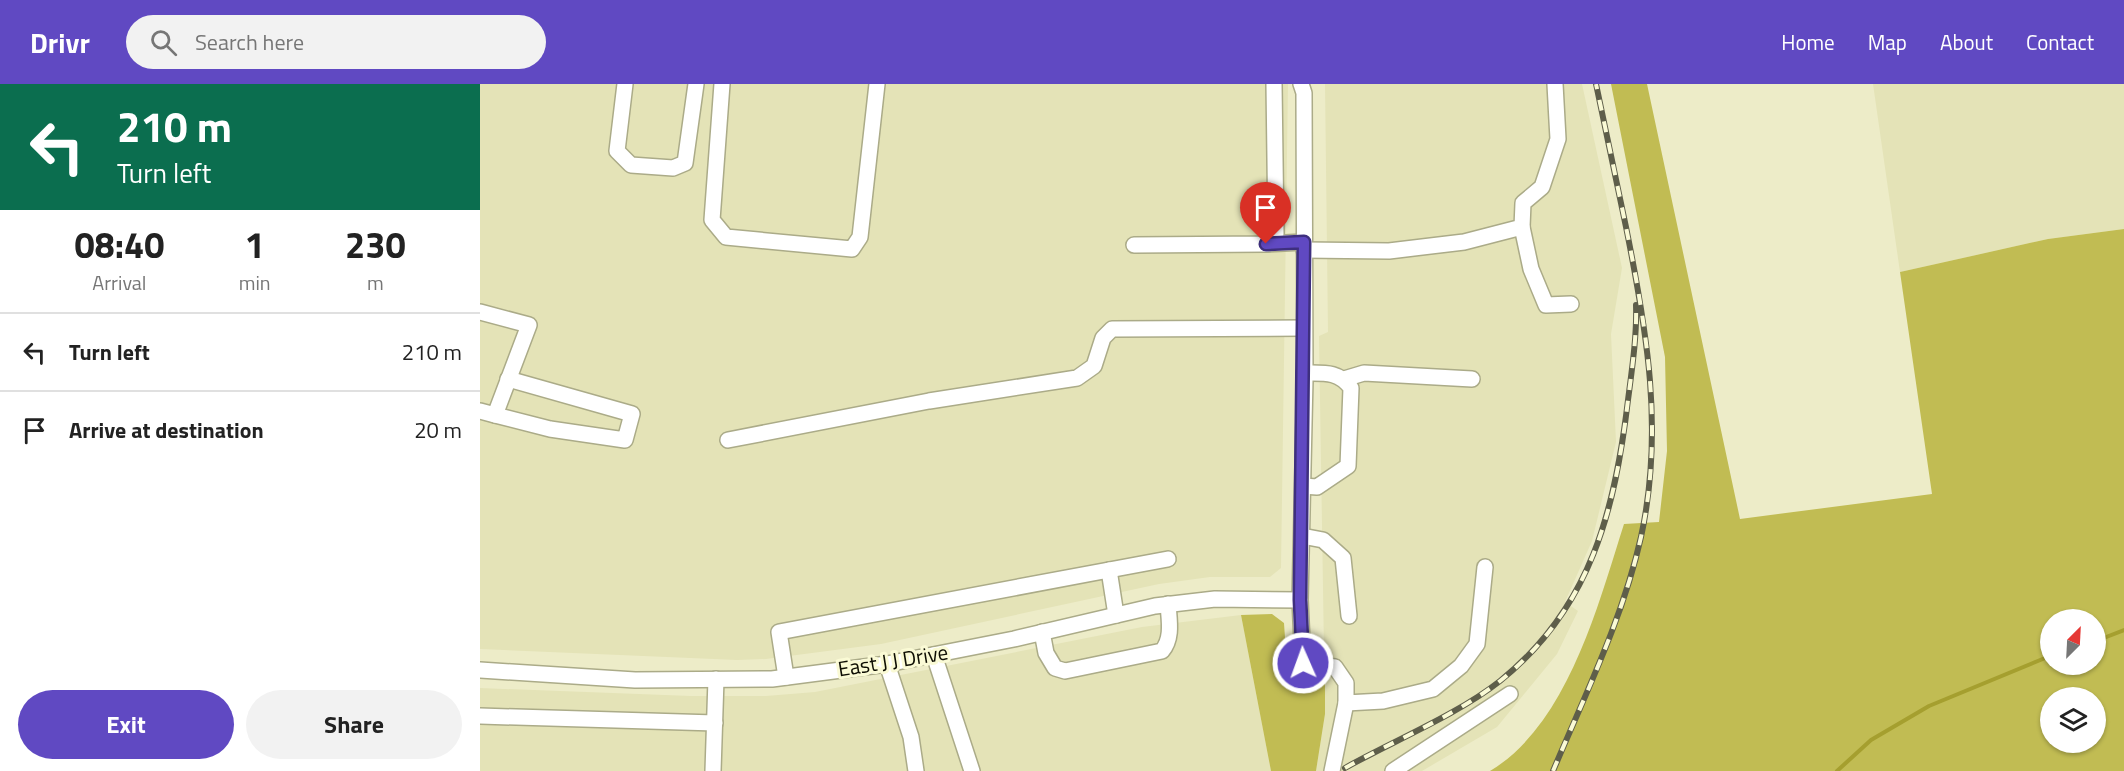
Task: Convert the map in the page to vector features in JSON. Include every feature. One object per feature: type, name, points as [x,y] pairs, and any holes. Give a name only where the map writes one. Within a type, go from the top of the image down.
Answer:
[{"type":"street","points":[[625,84],[617,151],[631,165],[673,168],[685,163],[696,84]]},
{"type":"street","points":[[722,84],[712,220],[726,237],[852,249],[860,237],[877,84]]},
{"type":"street","points":[[1266,244],[1276,234],[1274,84]]},
{"type":"street","points":[[1301,84],[1304,93],[1305,373],[1300,600],[1303,663],[1335,667],[1346,682],[1346,703],[1332,771]]},
{"type":"street","points":[[1555,84],[1558,139],[1542,187],[1523,203],[1522,227],[1531,269],[1546,305],[1571,304]]},
{"type":"street","points":[[1134,245],[1266,244],[1389,251],[1464,242],[1522,227]]},
{"type":"street","points":[[480,312],[529,325],[508,379],[488,413],[550,429],[625,440],[632,414],[508,379]]},
{"type":"street","points":[[729,440],[929,401],[1077,378],[1094,366],[1103,338],[1112,329],[1304,328]]},
{"type":"street","points":[[1303,486],[1317,487],[1348,466],[1351,388],[1344,379],[1330,373],[1305,373]]},
{"type":"street","points":[[1344,379],[1364,374],[1472,380]]},
{"type":"street","points":[[1302,536],[1323,540],[1343,558],[1349,616]]},
{"type":"street","points":[[786,677],[779,632],[1168,559]]},
{"type":"street","points":[[1346,703],[1383,701],[1433,689],[1461,666],[1478,644],[1485,567]]},
{"type":"street","points":[[1109,570],[1116,615]]},
{"type":"street","name":"East J J Drive","points":[[480,670],[635,680],[786,677],[887,664],[1168,604],[1215,599],[1300,600]]},
{"type":"street","points":[[1042,632],[1046,653],[1056,668],[1065,671],[1162,651],[1167,645],[1170,629],[1168,604]]},
{"type":"street","points":[[933,655],[972,771]]},
{"type":"street","points":[[887,664],[911,737],[916,771]]},
{"type":"street","points":[[713,771],[716,680]]},
{"type":"street","points":[[1393,771],[1510,694]]},
{"type":"street","points":[[480,716],[715,723]]},
{"type":"shaded area","points":[[480,84],[1288,84],[1281,568],[1270,577],[1210,577],[1159,584],[881,644],[766,659],[737,660],[480,649]]},
{"type":"shaded area","points":[[1325,84],[1582,84],[1622,268],[1611,334],[1616,442],[1592,541],[1565,602],[1578,611],[1557,654],[1497,727],[1422,771],[1316,771],[1325,714],[1319,336],[1328,332]]},
{"type":"shaded area","points":[[1611,84],[1647,84],[1740,519],[1932,494],[1900,272],[2048,239],[2124,229],[2124,771],[1490,771],[1517,750],[1540,724],[1560,694],[1591,625],[1624,524],[1659,522],[1667,451],[1665,357]]},
{"type":"shaded area","points":[[1873,84],[2124,84],[2124,229],[2048,239],[1900,272]]},
{"type":"shaded area","points":[[1272,614],[1284,623],[1287,668],[1325,672],[1325,714],[1316,771],[1271,771],[1241,615]]},
{"type":"shaded area","points":[[1241,615],[1271,771],[480,771],[480,688],[691,696],[766,696],[815,692],[1142,627]]},
{"type":"waterway","points":[[2106,637],[2124,630]]},
{"type":"waterway","points":[[1837,771],[1871,740],[1929,706],[2040,660]]},
{"type":"railway","points":[[1553,771],[1614,627],[1624,597],[1641,537],[1648,498],[1651,458],[1652,420],[1646,343],[1626,227],[1596,84]]},
{"type":"railway","points":[[1345,768],[1445,716],[1483,693],[1500,681],[1531,652],[1557,622],[1577,589],[1606,518],[1622,441],[1633,364],[1636,305]]},
{"type":"route","points":[[1266,244],[1304,242],[1305,379],[1300,600],[1303,663]]}]
